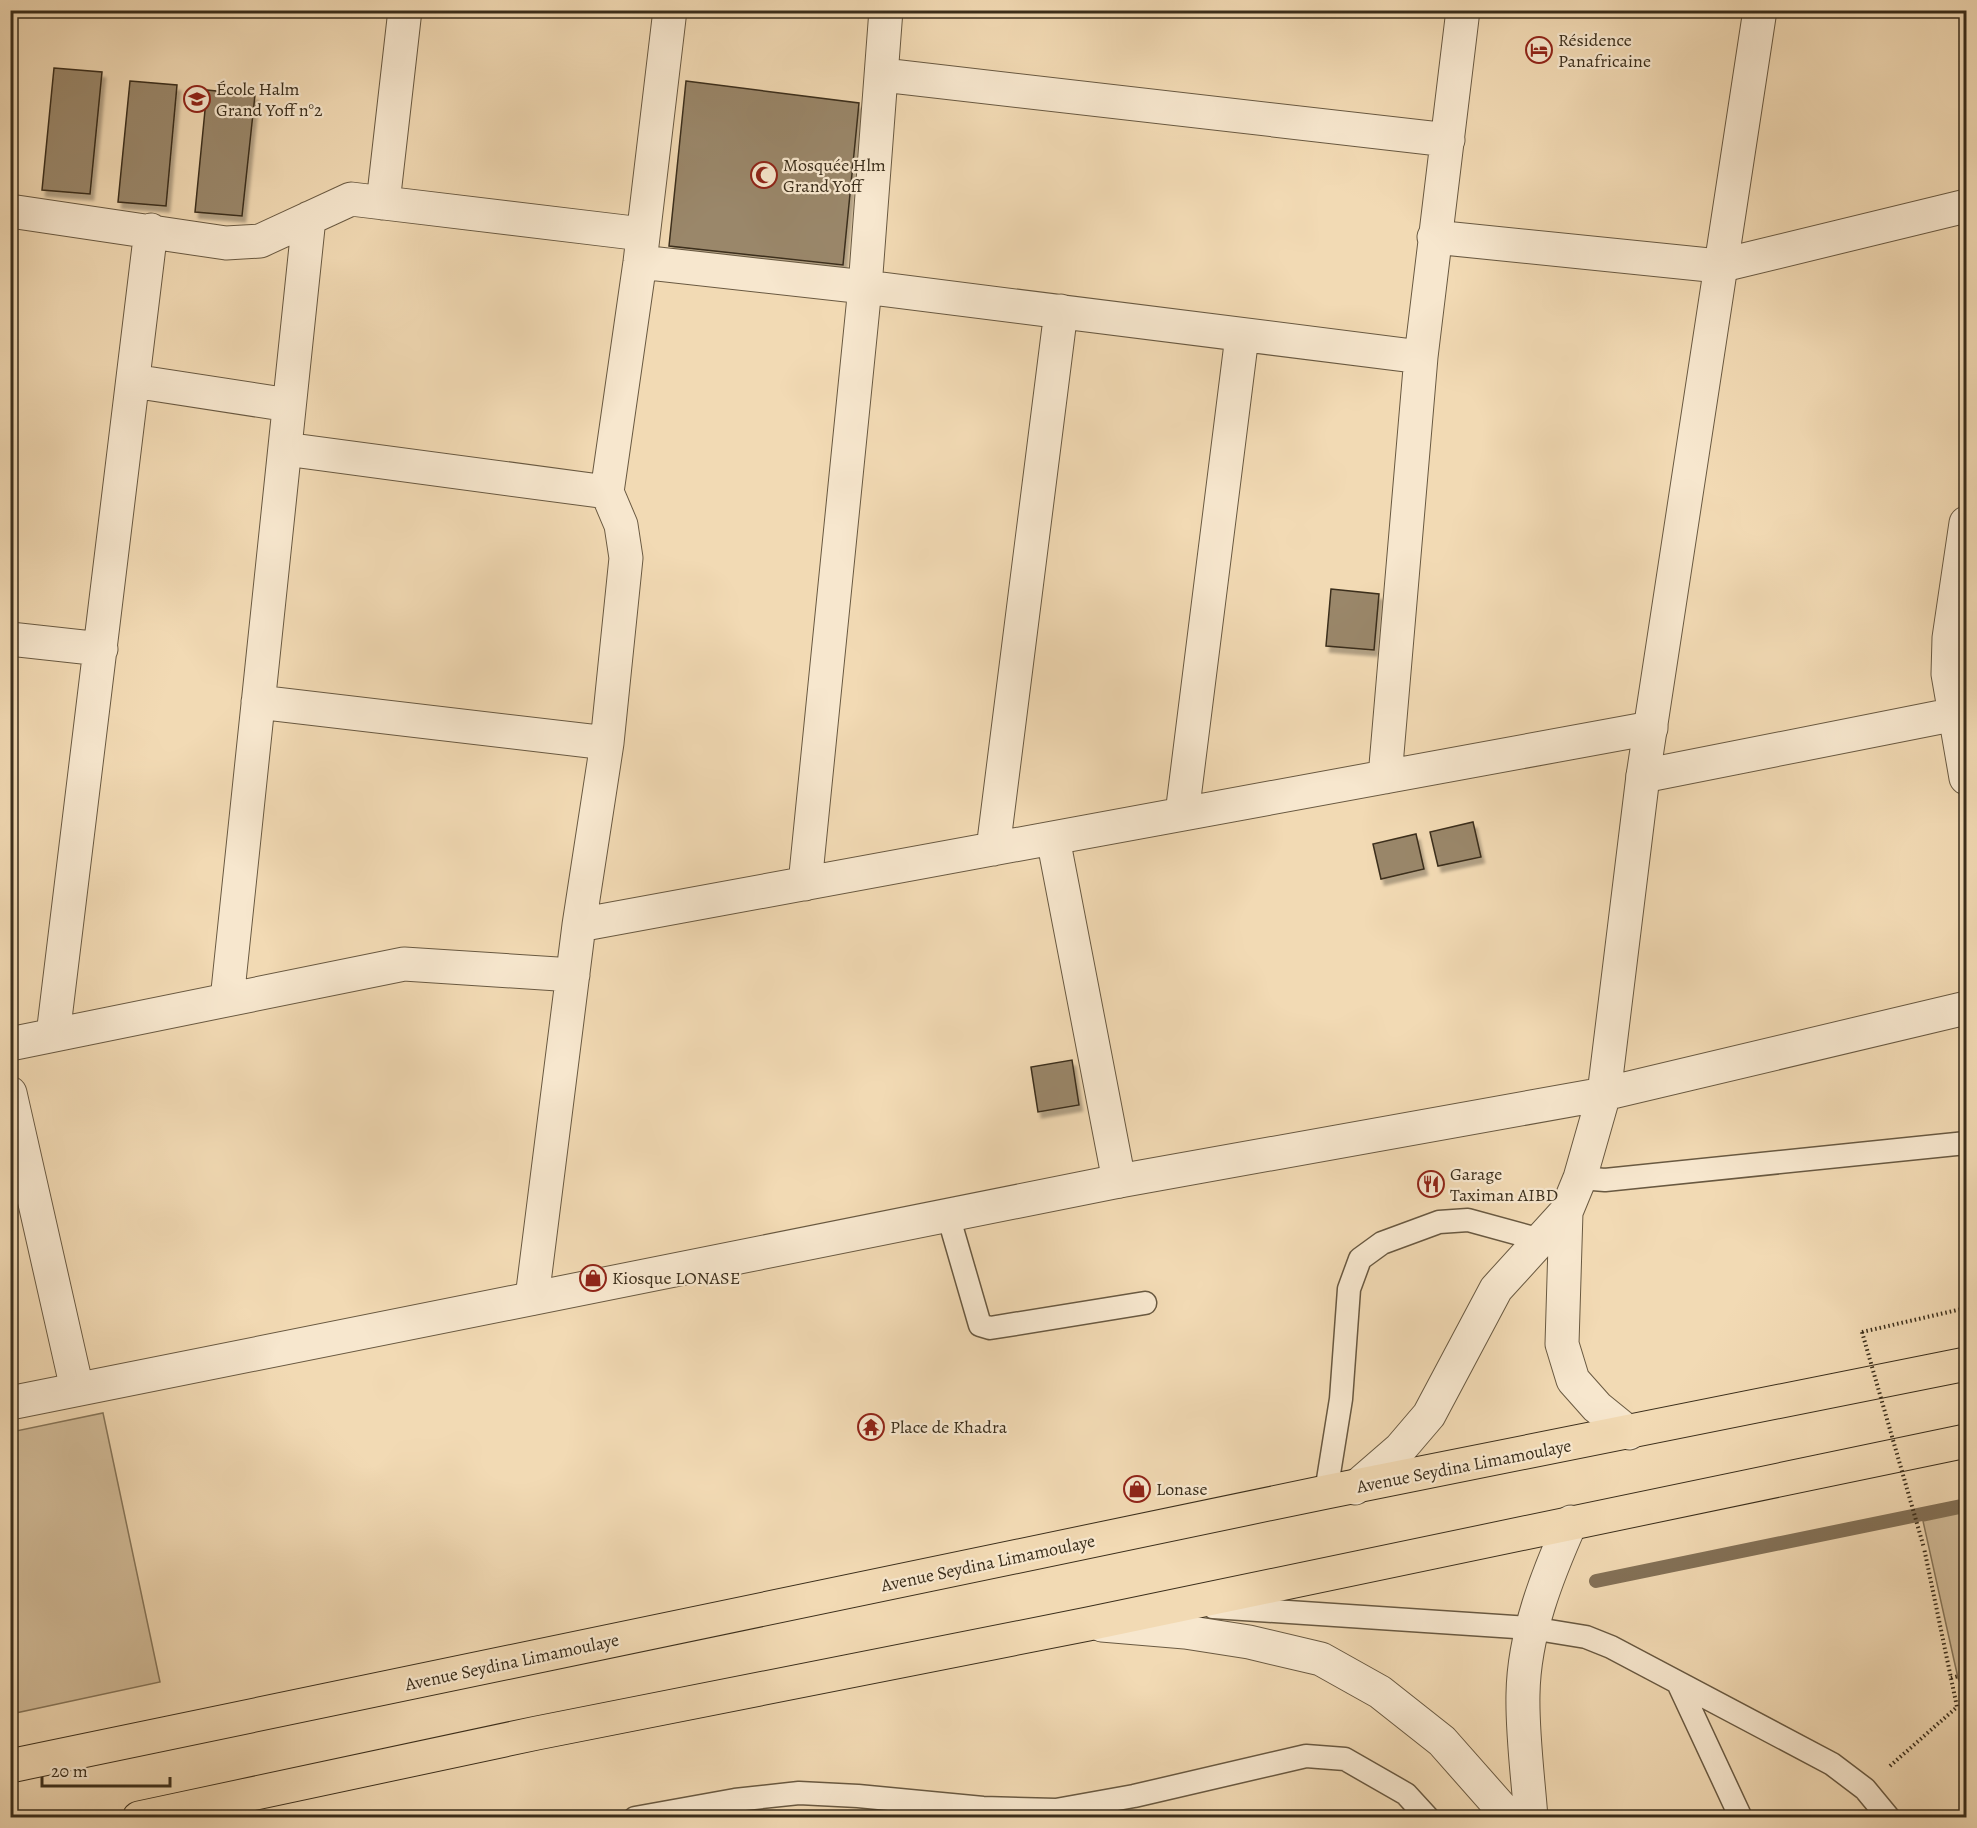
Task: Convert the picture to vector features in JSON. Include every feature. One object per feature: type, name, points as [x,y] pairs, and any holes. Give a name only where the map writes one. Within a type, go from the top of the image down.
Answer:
[{"type":"highway","name":"Avenue Seydina Limamoulaye","points":[[10,1766],[1341,1490],[1966,1364]]},
{"type":"highway","points":[[139,1818],[537,1732],[1182,1605],[1966,1441]]},
{"type":"street","points":[[383,203],[405,10]]},
{"type":"street","points":[[532,1298],[579,925],[607,743],[626,558],[621,525],[607,492],[641,248],[670,10]]},
{"type":"street","points":[[805,884],[865,287],[883,75],[886,10]]},
{"type":"street","points":[[1385,777],[1421,357],[1463,10]]},
{"type":"street","points":[[1341,1490],[1400,1449],[1428,1415],[1496,1289],[1566,1212],[1580,1178],[1604,1094],[1643,776],[1652,728],[1719,266],[1760,10]]},
{"type":"street","points":[[883,75],[1448,140]]},
{"type":"street","points":[[10,212],[226,243],[260,241],[351,199],[865,287],[1421,357]]},
{"type":"street","points":[[1434,237],[1719,266],[1966,206]]},
{"type":"street","points":[[227,1000],[309,218]]},
{"type":"street","points":[[53,1035],[152,231]]},
{"type":"street","points":[[993,849],[1061,311]]},
{"type":"street","points":[[1182,814],[1242,336]]},
{"type":"street","points":[[134,381],[289,405]]},
{"type":"street","points":[[285,449],[607,492]]},
{"type":"street","points":[[1966,523],[1949,638],[1948,674],[1961,714],[1966,778]]},
{"type":"street","points":[[10,639],[101,649]]},
{"type":"street","points":[[258,702],[607,743]]},
{"type":"street","points":[[1643,776],[1961,714]]},
{"type":"street","points":[[579,925],[1652,728]]},
{"type":"street","points":[[1053,838],[1119,1181]]},
{"type":"street","points":[[10,1044],[404,963],[573,975]]},
{"type":"street","points":[[10,1403],[1119,1181],[1604,1094],[1966,1008]]},
{"type":"street","points":[[10,1093],[77,1389]]},
{"type":"street","points":[[1566,1212],[1562,1344],[1573,1380],[1597,1407],[1629,1433]]},
{"type":"street","points":[[1531,1818],[1523,1693],[1531,1628],[1554,1559],[1571,1522]]},
{"type":"street","points":[[1088,1624],[1185,1632],[1249,1642],[1320,1659],[1380,1692],[1443,1741],[1510,1818]]},
{"type":"lane","points":[[1580,1178],[1605,1180],[1966,1143]]},
{"type":"lane","points":[[948,1215],[980,1325],[990,1328],[1145,1303]]},
{"type":"lane","points":[[1341,1490],[1341,1399],[1349,1289],[1360,1259],[1382,1243],[1439,1222],[1468,1220],[1541,1240]]},
{"type":"lane","points":[[1182,1605],[1531,1628],[1586,1637],[1832,1764],[1865,1789],[1889,1818]]},
{"type":"lane","points":[[1679,1685],[1741,1818]]},
{"type":"lane","points":[[635,1818],[735,1800],[799,1793],[858,1796],[973,1808],[1056,1810],[1134,1796],[1306,1756],[1345,1759],[1406,1794],[1428,1818]]},
{"type":"path","points":[[1865,1789],[1957,1707],[1924,1548],[1862,1332],[1966,1308]]},
{"type":"path","points":[[1952,1678],[1966,1674]]},
{"type":"shaded area","points":[[103,1413],[160,1682],[11,1714],[11,1432]]},
{"type":"shaded area","points":[[1966,1512],[1966,1696],[1958,1678],[1923,1521]]},
{"type":"building","points":[[54,68],[102,72],[90,194],[42,190]]},
{"type":"building","points":[[130,81],[177,85],[166,206],[118,202]]},
{"type":"building","name":"Mosquée Hlm Grand Yoff","points":[[686,81],[859,103],[843,265],[669,246]]},
{"type":"building","points":[[207,90],[255,95],[242,216],[195,212]]},
{"type":"building","points":[[1331,589],[1379,594],[1374,650],[1326,646]]},
{"type":"building","points":[[1473,822],[1481,857],[1438,866],[1430,832]]},
{"type":"building","points":[[1416,834],[1424,869],[1381,879],[1373,844]]},
{"type":"building","points":[[1072,1060],[1079,1105],[1038,1112],[1031,1067]]},
{"type":"waterway","points":[[1596,1581],[1966,1505]]},
{"type":"place","name":"Résidence Panafricaine","points":[[1539,50]]},
{"type":"place","name":"École Halm Grand Yoff n°2","points":[[197,99]]},
{"type":"place","name":"Mosquée Hlm Grand Yoff","points":[[764,175]]},
{"type":"place","name":"Garage Taximan AIBD","points":[[1431,1184]]},
{"type":"place","name":"Kiosque LONASE","points":[[593,1278]]},
{"type":"place","name":"Place de Khadra","points":[[871,1427]]},
{"type":"place","name":"Lonase","points":[[1137,1489]]}]
